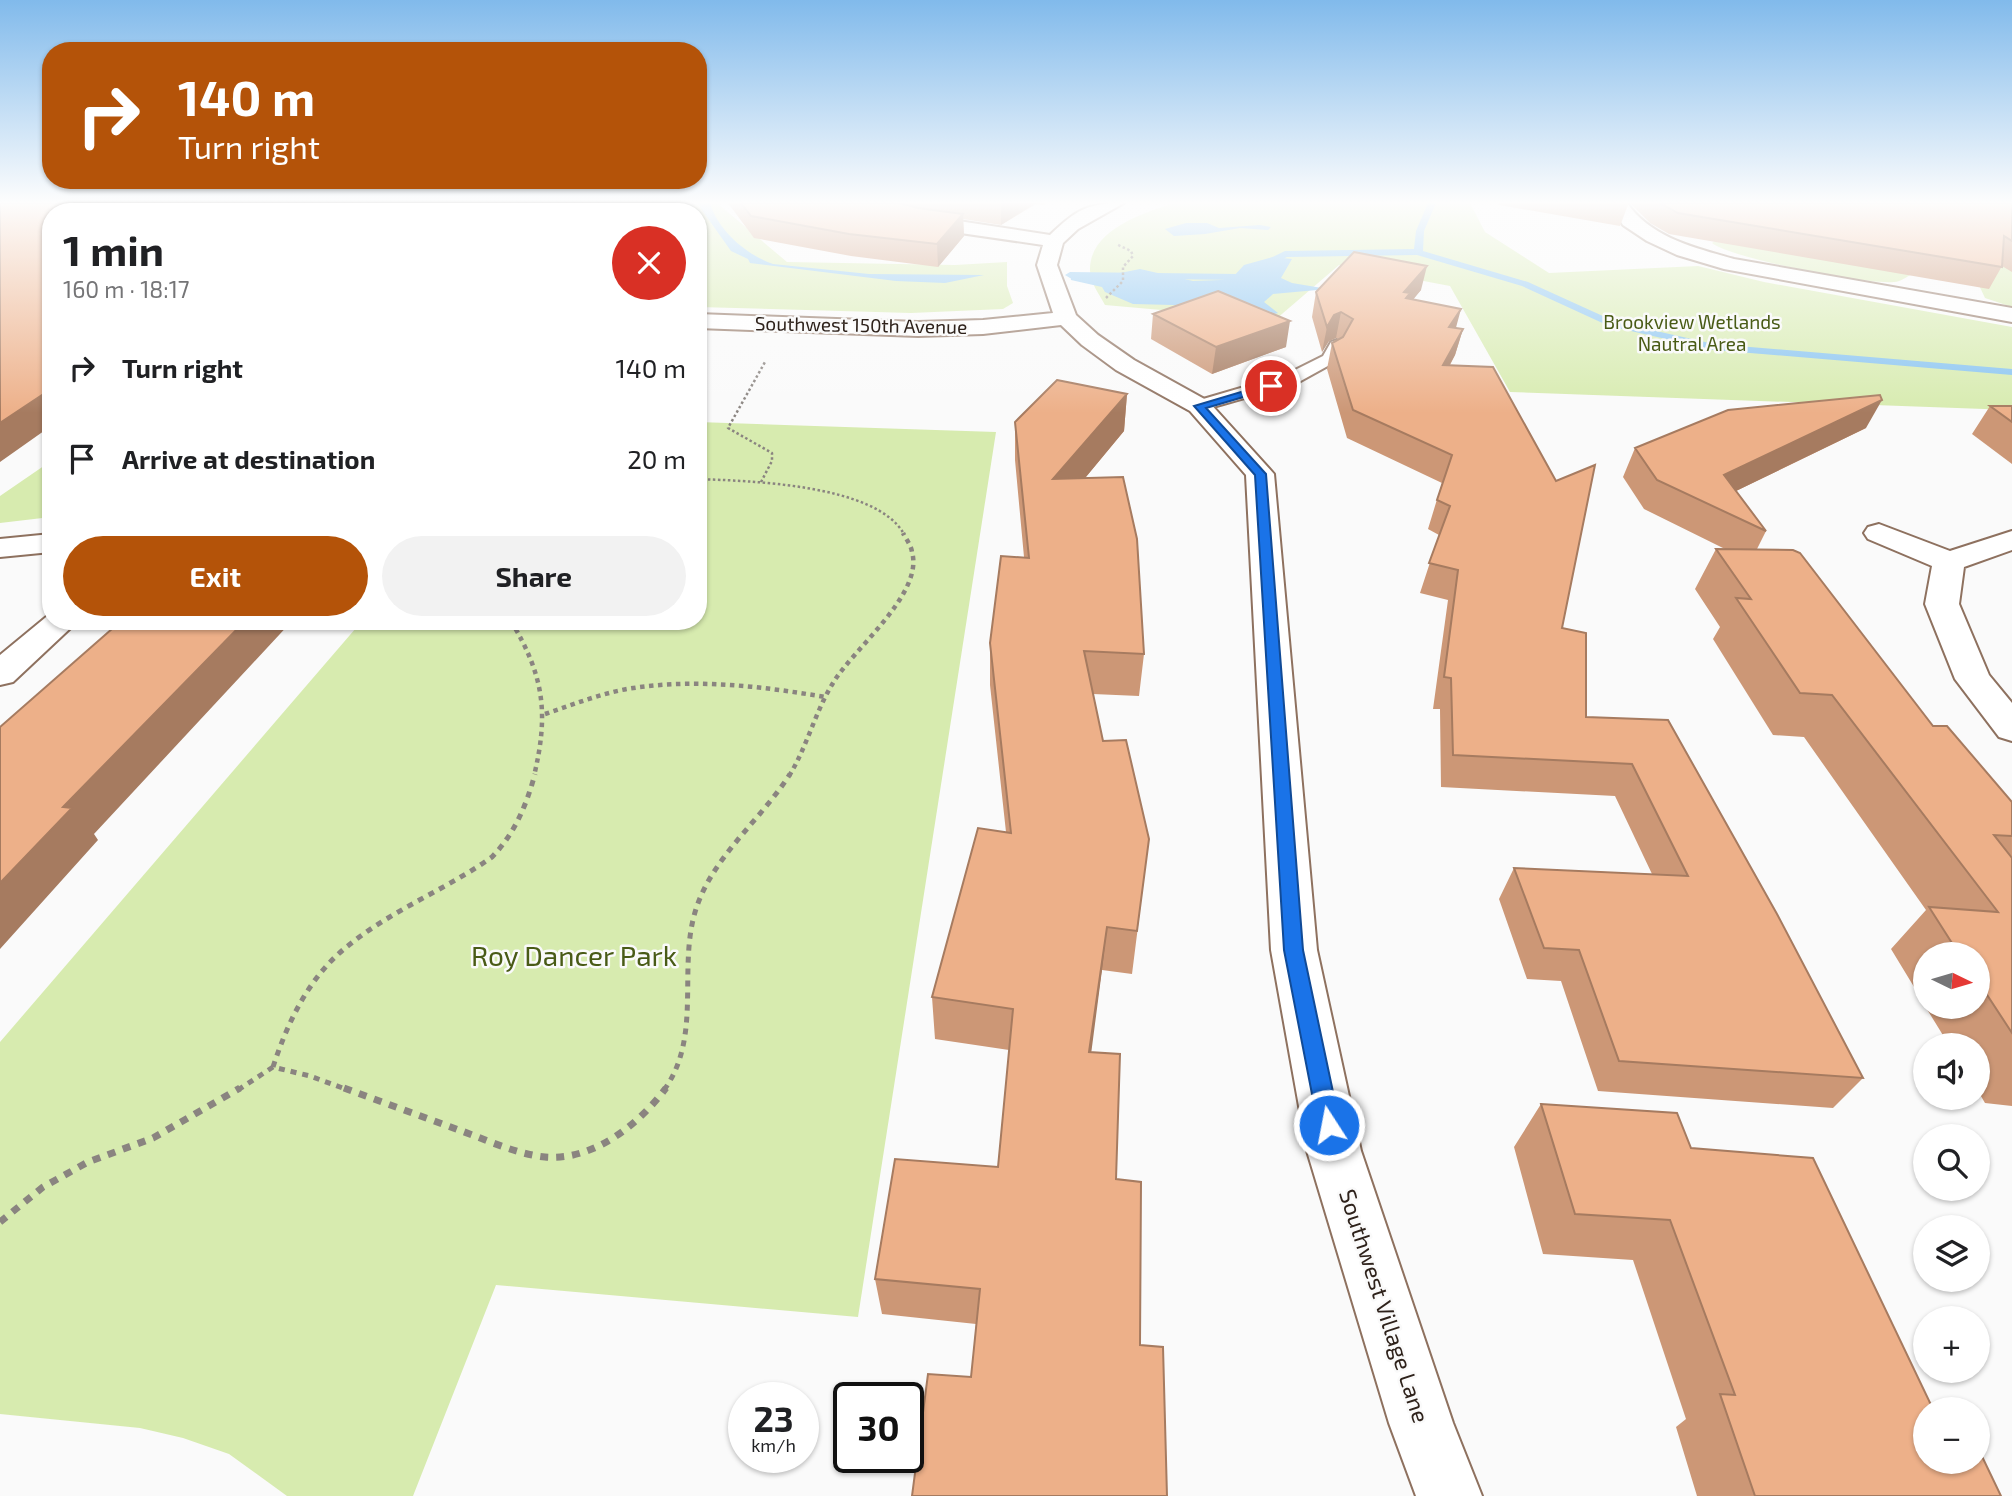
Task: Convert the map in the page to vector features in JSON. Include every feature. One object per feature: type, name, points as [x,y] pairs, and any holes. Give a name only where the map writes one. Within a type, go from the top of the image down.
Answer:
[{"type":"street","name":"Southwest Village Lane","points":[[1050,273],[1066,318],[1090,340],[1125,365],[1199,406],[1260,474],[1294,950],[1334,1150],[1421,1423],[1449,1496]]},
{"type":"street","points":[[1775,273],[2012,315]]},
{"type":"street","name":"Southwest 150th Avenue","points":[[707,321],[918,329],[983,327],[1066,318]]},
{"type":"street","points":[[1879,533],[1949,562],[2012,540]]},
{"type":"street","points":[[0,548],[42,544]]},
{"type":"street","points":[[1949,562],[1942,604],[1973,679],[2012,728]]},
{"type":"street","points":[[0,674],[51,630]]},
{"type":"lane","points":[[1199,406],[1291,379],[1329,359],[1337,345]]},
{"type":"path","points":[[1105,295],[1123,281],[1123,273]]},
{"type":"path","points":[[761,482],[772,461],[772,453],[728,428],[785,325]]},
{"type":"path","points":[[273,1067],[310,1076],[520,1152],[550,1157],[586,1152],[615,1137],[647,1113],[669,1080],[684,1044],[689,1003],[687,960],[692,916],[709,877],[784,785],[803,754],[825,698],[838,674],[904,592],[913,573],[914,558],[905,532],[880,512],[850,499],[793,485],[707,479]]},
{"type":"path","points":[[0,1222],[43,1187],[88,1162],[153,1138],[273,1067],[281,1041],[306,990],[348,946],[494,855],[520,819],[532,786],[545,713],[539,678],[516,630]]},
{"type":"path","points":[[545,713],[627,689],[679,684],[788,690],[825,698]]},
{"type":"green space","points":[[707,273],[1007,273],[1007,286],[1013,303],[1003,309],[911,313],[707,307]]},
{"type":"green space","name":"Brookview Wetlands Nautral Area","points":[[1330,273],[1275,320],[1105,305],[1090,274]]},
{"type":"green space","name":"Brookview Wetlands Nautral Area","points":[[1380,273],[1726,273],[2012,327],[2012,410],[1510,392],[1450,286]]},
{"type":"green space","points":[[1822,273],[2012,273],[2012,307],[1985,298],[1977,281],[1944,275],[1919,273],[1894,282]]},
{"type":"green space","name":"Roy Dancer Park","points":[[707,422],[996,432],[858,1317],[496,1285],[413,1496],[287,1496],[229,1454],[183,1438],[140,1428],[0,1414],[0,1042],[354,630],[707,630]]},
{"type":"green space","points":[[42,467],[42,518],[0,523],[0,496]]},
{"type":"water","points":[[830,273],[984,275],[945,283],[896,281]]},
{"type":"water","points":[[1157,273],[1193,281],[1233,277],[1237,273],[1284,273],[1281,278],[1292,283],[1328,289],[1273,294],[1264,302],[1278,313],[1271,315],[1214,306],[1133,304],[1105,292],[1102,287],[1071,280],[1070,275]]},
{"type":"building","points":[[0,273],[42,273],[42,395],[0,423]]},
{"type":"building","points":[[1334,273],[1421,273],[1404,292],[1410,293],[1406,298],[1461,309],[1449,327],[1463,329],[1443,365],[1493,367],[1556,481],[1595,465],[1562,628],[1586,633],[1586,717],[1668,720],[1777,914],[1863,1078],[1619,1061],[1579,950],[1544,948],[1514,868],[1688,876],[1632,764],[1453,755],[1451,678],[1444,677],[1458,570],[1429,563],[1450,506],[1437,500],[1452,455],[1353,410],[1332,343],[1343,337],[1353,319],[1341,312],[1334,315],[1327,327],[1316,292]]},
{"type":"building","points":[[1218,291],[1290,321],[1216,347],[1153,314]]},
{"type":"building","points":[[1057,380],[1127,394],[1053,479],[1123,477],[1137,539],[1144,654],[1084,651],[1103,741],[1126,740],[1149,839],[1137,931],[1107,927],[1089,1052],[1120,1054],[1116,1179],[1141,1182],[1140,1345],[1163,1347],[1167,1496],[912,1496],[915,1473],[924,1473],[924,1404],[928,1374],[971,1377],[980,1289],[875,1279],[895,1159],[998,1167],[1013,1009],[932,997],[978,828],[1011,833],[990,643],[1001,556],[1029,558],[1015,422]]},
{"type":"building","points":[[1880,395],[1882,400],[1724,475],[1766,531],[1657,480],[1635,448],[1728,410]]},
{"type":"building","points":[[1990,406],[2012,406],[2012,422]]},
{"type":"building","points":[[1716,549],[1793,550],[1800,553],[1933,726],[1947,726],[2012,802],[2012,836],[1994,835],[2012,858],[2012,1033],[1990,999],[1990,942],[1951,942],[1929,907],[1998,912],[1832,695],[1800,693],[1736,598],[1751,599]]},
{"type":"building","points":[[111,630],[236,630],[63,807],[72,808],[0,883],[0,727]]},
{"type":"building","points":[[1541,1104],[1677,1113],[1691,1148],[1813,1158],[1913,1367],[1913,1383],[1921,1383],[1927,1397],[1913,1397],[1913,1474],[1990,1473],[2001,1496],[1755,1496],[1720,1394],[1735,1395],[1670,1220],[1575,1214]]},
{"type":"waterway","points":[[1070,275],[1240,277],[1248,273]]},
{"type":"waterway","points":[[1488,273],[1525,284],[1613,324],[1714,347],[2012,372]]},
{"type":"route","points":[[1271,386],[1199,406],[1260,474],[1294,950],[1329,1125]]}]
